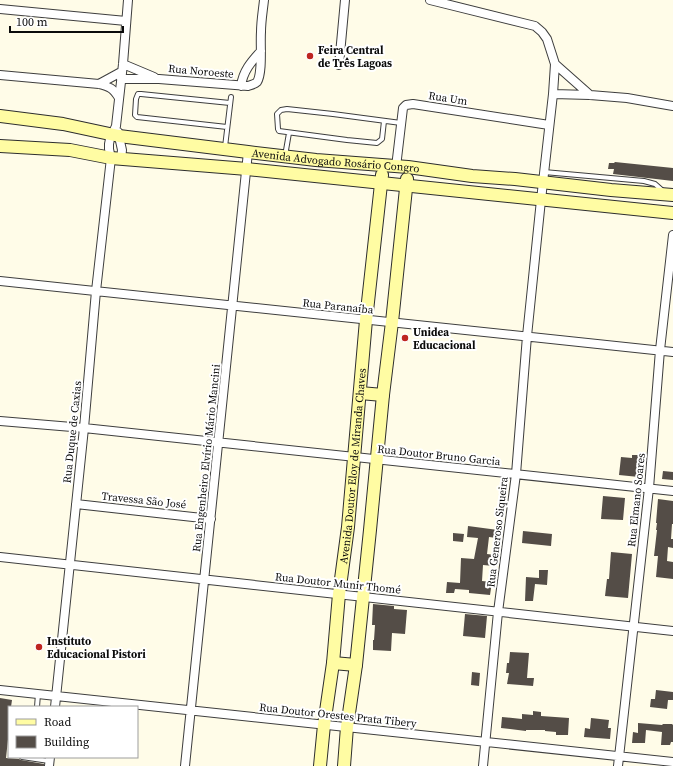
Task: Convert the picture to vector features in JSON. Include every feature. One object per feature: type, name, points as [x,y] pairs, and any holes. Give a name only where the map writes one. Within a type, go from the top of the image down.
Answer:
[{"type":"main road","name":"Avenida Advogado Rosário Congro","points":[[0,116],[248,152],[316,160],[408,167],[472,176],[515,178],[544,177],[551,182],[611,190],[669,195]]},
{"type":"main road","name":"Avenida Advogado Rosário Congro","points":[[0,146],[70,150],[116,158],[247,169],[673,213]]},
{"type":"main road","points":[[314,176],[316,160]]},
{"type":"main road","name":"Avenida Doutor Eloy de Miranda Chaves","points":[[320,766],[348,527],[366,320],[383,166]]},
{"type":"main road","name":"Avenida Doutor Eloy de Miranda Chaves","points":[[344,766],[347,727],[356,665],[378,459],[383,394],[408,167]]},
{"type":"main road","points":[[470,192],[472,176]]},
{"type":"main road","points":[[610,206],[611,190]]},
{"type":"main road","points":[[360,392],[383,394]]},
{"type":"main road","points":[[348,527],[370,530]]},
{"type":"main road","points":[[333,663],[356,665]]},
{"type":"street","points":[[116,133],[110,138],[109,149],[116,158],[122,150],[116,133],[128,0]]},
{"type":"street","points":[[260,51],[264,0]]},
{"type":"street","points":[[339,65],[345,0]]},
{"type":"street","points":[[430,0],[535,26],[547,39],[555,64],[590,95]]},
{"type":"street","points":[[0,9],[126,21]]},
{"type":"street","name":"Rua Noroeste","points":[[241,86],[244,73],[260,51]]},
{"type":"street","name":"Rua Noroeste","points":[[122,72],[159,79],[248,86],[257,82],[259,77],[261,65],[260,51]]},
{"type":"street","name":"Rua Generoso Siqueira","points":[[483,766],[498,612],[516,474],[527,336],[555,64]]},
{"type":"street","points":[[99,84],[122,72]]},
{"type":"street","name":"Rua Noroeste","points":[[122,72],[159,79]]},
{"type":"street","points":[[0,75],[99,84],[112,88],[118,98]]},
{"type":"street","points":[[553,94],[627,98],[673,106]]},
{"type":"street","name":"Rua Um","points":[[396,167],[402,108],[406,105],[413,104],[549,125]]},
{"type":"street","name":"Rua Engenheiro Elvírio Mário Mancini","points":[[185,766],[248,152]]},
{"type":"street","name":"Rua Duque de Caxias","points":[[55,706],[84,428],[96,292],[116,158]]},
{"type":"street","name":"Rua Elmano Soares","points":[[618,766],[649,488],[660,350],[673,235]]},
{"type":"street","name":"Rua Paranaíba","points":[[0,281],[673,352]]},
{"type":"street","name":"Rua Doutor Bruno Garcia","points":[[0,421],[84,428],[673,491]]},
{"type":"street","name":"Travessa São José","points":[[76,504],[211,519]]},
{"type":"street","name":"Rua Doutor Munir Thomé","points":[[0,557],[673,631]]},
{"type":"street","name":"Rua Doutor Orestes Prata Tibery","points":[[0,690],[673,762]]},
{"type":"lane","points":[[227,127],[137,117],[135,115],[136,99],[138,94],[141,94],[230,103]]},
{"type":"lane","points":[[225,149],[231,97]]},
{"type":"lane","points":[[384,121],[382,139],[377,143],[279,132],[277,114],[280,110],[287,109],[401,123]]},
{"type":"lane","points":[[285,156],[290,133]]},
{"type":"lane","points":[[544,177],[644,181],[656,184],[669,195]]},
{"type":"lane","points":[[37,706],[38,694]]},
{"type":"lane","points":[[31,758],[49,761]]},
{"type":"building","points":[[615,162],[673,168],[673,181],[613,174],[614,169],[608,169],[609,163]]},
{"type":"building","points":[[632,455],[641,455],[639,477],[619,475],[621,457],[632,458]]},
{"type":"building","points":[[663,471],[673,472],[673,480],[662,479]]},
{"type":"building","points":[[603,496],[625,498],[623,520],[601,519]]},
{"type":"building","points":[[658,499],[673,501],[673,524],[671,539],[673,539],[673,548],[668,547],[667,561],[673,562],[673,579],[656,577],[658,556],[654,556]]},
{"type":"building","points":[[468,526],[498,530],[497,538],[489,537],[487,554],[495,555],[494,566],[483,565],[482,581],[492,582],[490,595],[469,593],[469,590],[455,589],[454,593],[446,593],[447,582],[460,583],[461,558],[474,559],[478,538],[467,537]]},
{"type":"building","points":[[523,531],[552,534],[551,546],[522,543]]},
{"type":"building","points":[[453,533],[464,534],[463,542],[453,541]]},
{"type":"building","points":[[611,552],[632,554],[628,598],[605,596],[607,579],[609,579]]},
{"type":"building","points":[[539,570],[548,570],[547,585],[535,584],[533,601],[525,601],[526,577],[539,578]]},
{"type":"building","points":[[373,604],[394,606],[394,609],[407,610],[405,634],[392,633],[391,651],[373,650],[375,625],[372,625]]},
{"type":"building","points":[[465,614],[487,616],[485,638],[463,636]]},
{"type":"building","points":[[510,652],[529,653],[527,678],[534,678],[533,686],[507,684],[509,673],[506,673]]},
{"type":"building","points":[[472,672],[480,673],[479,686],[471,685]]},
{"type":"building","points":[[656,690],[673,692],[673,700],[668,700],[667,709],[650,707],[651,699],[655,699]]},
{"type":"building","points":[[0,698],[12,700],[11,706],[8,706],[8,739],[6,758],[44,764],[44,766],[0,766]]},
{"type":"building","points":[[533,711],[541,712],[541,716],[569,718],[568,735],[556,735],[556,732],[545,730],[526,731],[501,728],[502,717],[522,719],[522,714],[533,715]]},
{"type":"building","points":[[591,718],[609,720],[608,728],[611,728],[610,739],[584,737],[585,728],[590,729]]},
{"type":"building","points":[[638,723],[662,725],[672,724],[673,742],[671,742],[670,745],[661,745],[662,732],[646,730],[645,743],[632,743],[633,732],[638,733]]},
{"type":"place","name":"Feira Central de Três Lagoas","points":[[310,56]]},
{"type":"place","name":"Unidea Educacional","points":[[405,338]]},
{"type":"place","name":"Instituto Educacional Pistori","points":[[39,647]]}]
